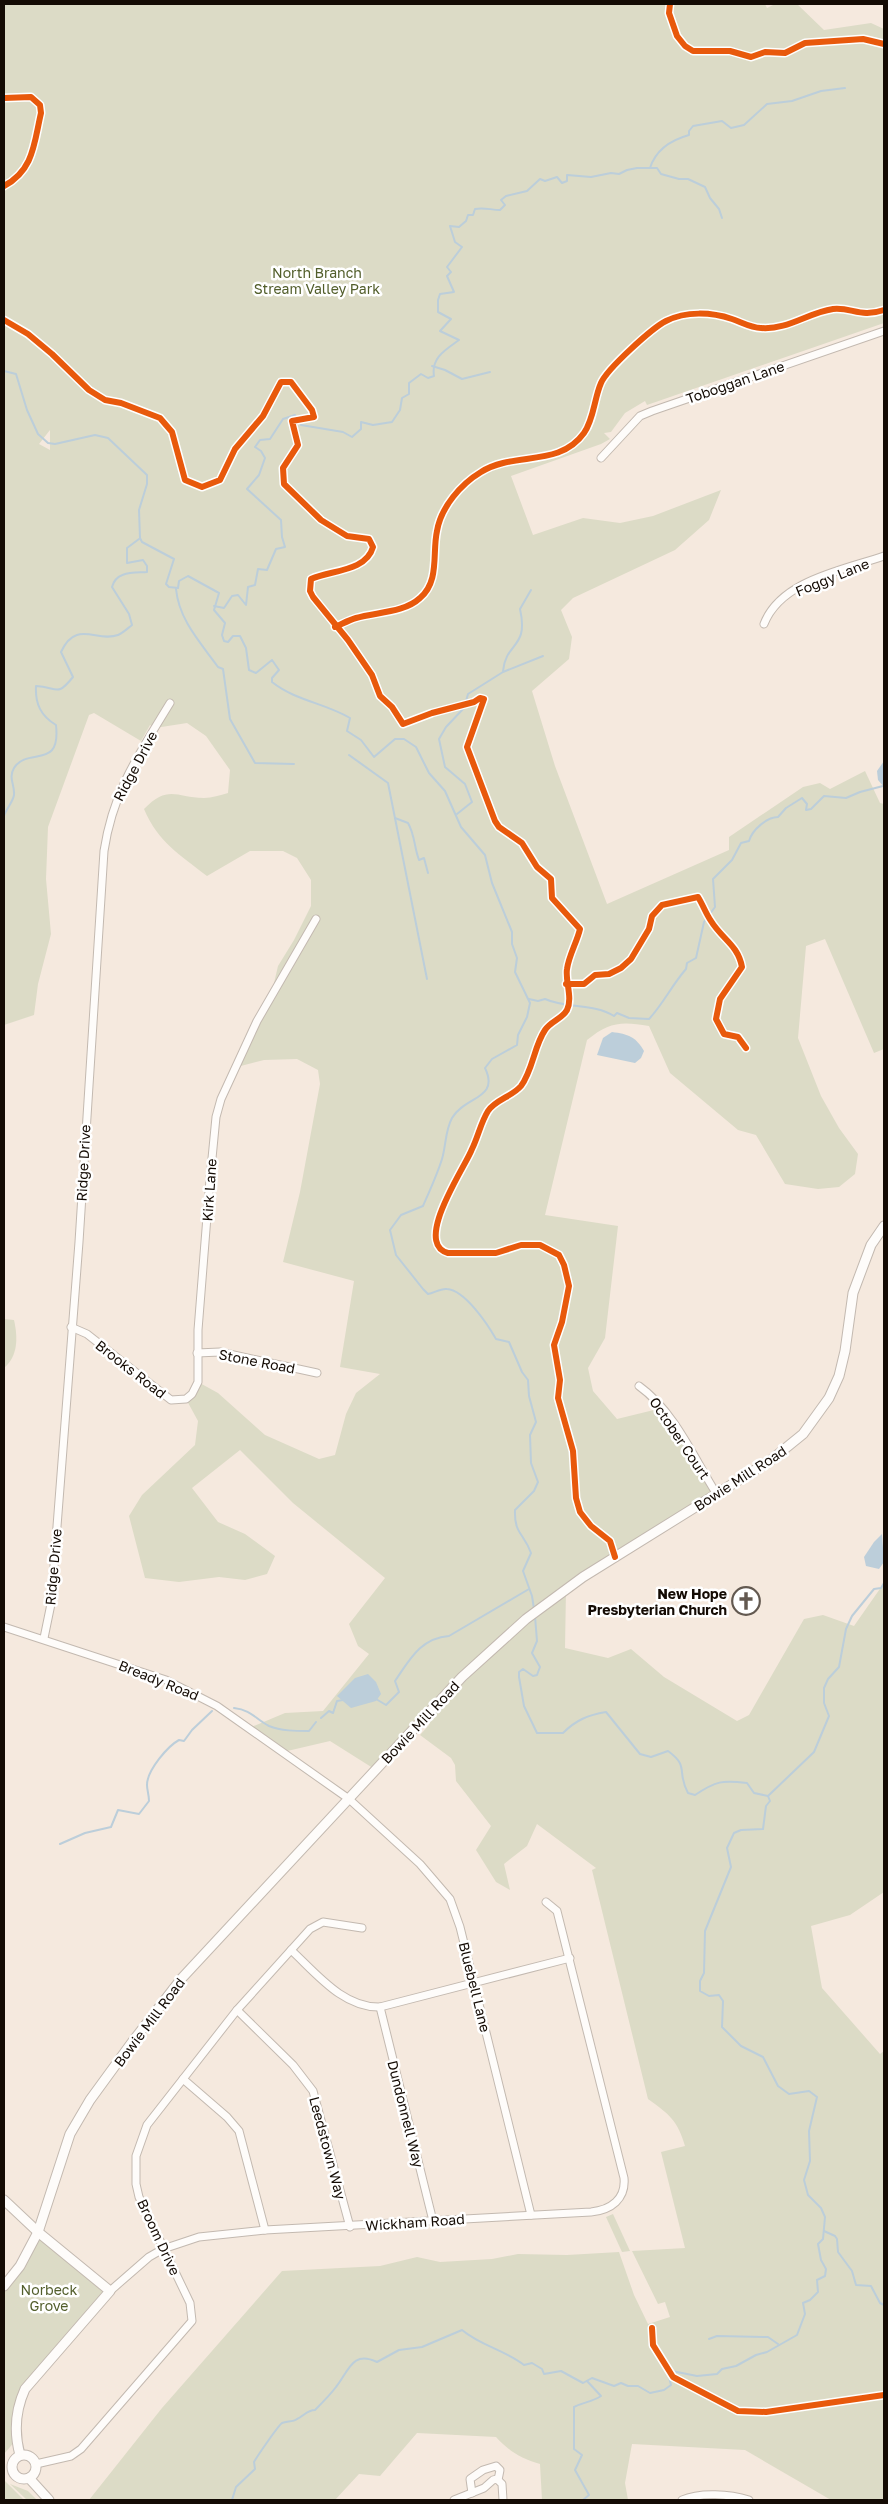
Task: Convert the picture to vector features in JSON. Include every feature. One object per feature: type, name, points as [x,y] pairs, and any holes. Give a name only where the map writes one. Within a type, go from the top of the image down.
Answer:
[{"type":"street","name":"Toboggan Lane","points":[[600,458],[640,416],[884,331]]},
{"type":"street","name":"Foggy Lane","points":[[764,624],[770,611],[792,592],[819,578],[884,556]]},
{"type":"street","name":"Ridge Drive","points":[[44,1638],[51,1604],[107,834],[119,791],[170,703]]},
{"type":"street","name":"Kirk Lane","points":[[192,1394],[198,1382],[197,1353],[216,1117],[233,1068],[271,996],[316,919]]},
{"type":"street","name":"Bowie Mill Road","points":[[4,2286],[20,2266],[38,2232],[50,2201],[59,2162],[70,2134],[90,2100],[182,1978],[462,1677],[539,1609],[583,1577],[783,1451],[803,1434],[817,1418],[839,1376],[845,1351],[853,1293],[859,1273],[871,1245],[884,1226]]},
{"type":"street","name":"Brooks Road","points":[[71,1327],[87,1334],[171,1400],[186,1399],[192,1394]]},
{"type":"street","name":"Stone Road","points":[[197,1353],[220,1352],[317,1373]]},
{"type":"street","name":"October Court","points":[[639,1386],[653,1396],[674,1424],[716,1493]]},
{"type":"street","name":"Bready Road","points":[[4,1626],[166,1680],[198,1694],[349,1799]]},
{"type":"street","name":"Bluebell Lane","points":[[349,1799],[422,1865],[450,1899],[460,1927],[475,1983],[531,2215]]},
{"type":"street","name":"Wickham Road","points":[[20,2455],[16,2440],[16,2422],[19,2403],[25,2389],[110,2291],[142,2262],[163,2249],[199,2237],[265,2230],[350,2227],[603,2210],[618,2200],[624,2187],[622,2169],[557,1911],[546,1902]]},
{"type":"street","name":"Broom Drive","points":[[36,2464],[76,2453],[192,2321],[190,2303],[139,2197],[136,2177],[136,2156],[147,2125],[237,2010],[310,1929],[319,1923],[362,1928]]},
{"type":"street","points":[[290,1950],[344,1997],[361,2006],[380,2007],[570,1958]]},
{"type":"street","name":"Dundonnell Way","points":[[380,2007],[433,2221]]},
{"type":"street","name":"Leedstown Way","points":[[237,2010],[293,2065],[313,2091],[350,2227]]},
{"type":"street","points":[[183,2079],[227,2117],[239,2131],[265,2230]]},
{"type":"street","points":[[4,2200],[38,2232],[110,2291]]},
{"type":"street","points":[[96,2280],[101,2294],[99,2303]]},
{"type":"street","points":[[20,2455],[30,2456],[36,2464],[35,2474],[30,2478],[22,2479],[13,2472],[14,2460],[20,2455]]},
{"type":"street","points":[[472,2493],[470,2479],[483,2470],[496,2466],[500,2470],[498,2480]]},
{"type":"street","points":[[30,2478],[49,2500]]},
{"type":"street","points":[[454,2500],[484,2488],[493,2480],[498,2480]]},
{"type":"street","points":[[498,2480],[502,2484],[503,2500]]},
{"type":"street","points":[[682,2500],[696,2496],[732,2497],[749,2500]]},
{"type":"green space","name":"North Branch Stream Valley Park","points":[[4,4],[765,4],[767,8],[775,4],[797,4],[824,30],[871,23],[884,29],[884,323],[647,405],[645,401],[625,413],[611,432],[604,433],[610,439],[601,444],[511,476],[533,535],[583,518],[620,523],[653,516],[721,490],[709,520],[675,550],[573,598],[561,610],[572,637],[569,659],[532,691],[555,766],[607,904],[729,850],[729,837],[803,787],[820,783],[830,789],[865,771],[880,803],[884,804],[884,1049],[874,1053],[825,939],[806,946],[798,1038],[821,1096],[839,1128],[858,1154],[855,1174],[839,1187],[818,1189],[785,1184],[756,1135],[738,1130],[670,1073],[649,1026],[623,1023],[609,1026],[587,1040],[545,1215],[618,1226],[605,1338],[588,1368],[593,1391],[617,1419],[662,1408],[716,1493],[566,1590],[565,1648],[608,1658],[631,1649],[664,1677],[737,1721],[749,1715],[804,1619],[823,1615],[854,1626],[884,1583],[884,1892],[850,1915],[811,1926],[822,1988],[880,2054],[884,2051],[884,2500],[831,2500],[745,2450],[632,2444],[625,2483],[628,2500],[542,2500],[540,2464],[516,2454],[496,2437],[417,2433],[380,2476],[359,2474],[335,2500],[89,2500],[162,2408],[282,2271],[380,2266],[417,2257],[440,2262],[492,2259],[518,2254],[567,2255],[619,2252],[634,2295],[648,2324],[670,2317],[665,2302],[658,2304],[632,2251],[685,2248],[661,2152],[685,2146],[676,2124],[662,2109],[648,2099],[592,1870],[596,1868],[537,1824],[527,1846],[504,1864],[510,1890],[496,1882],[476,1850],[491,1826],[456,1781],[455,1765],[451,1758],[420,1735],[429,1725],[424,1718],[376,1770],[330,1741],[283,1752],[249,1728],[285,1713],[323,1711],[369,1654],[358,1646],[349,1624],[385,1578],[293,1503],[240,1450],[192,1488],[218,1522],[245,1534],[275,1556],[267,1574],[245,1580],[219,1577],[179,1582],[145,1578],[129,1516],[142,1495],[195,1445],[198,1421],[186,1399],[198,1382],[218,1393],[265,1435],[319,1459],[335,1455],[346,1414],[356,1393],[380,1374],[340,1367],[354,1281],[283,1262],[300,1192],[320,1084],[318,1070],[297,1059],[264,1060],[233,1068],[271,996],[278,966],[311,906],[311,880],[297,858],[283,851],[250,851],[207,876],[163,839],[144,809],[153,801],[173,794],[207,798],[228,793],[230,770],[206,736],[187,723],[155,728],[150,725],[141,741],[94,713],[89,715],[48,827],[46,879],[51,934],[38,984],[34,1015],[4,1025]],"holes":[[[50,430],[50,450],[39,444]]]},
{"type":"green space","points":[[4,1319],[14,1320],[16,1346],[12,1358],[4,1368]]},
{"type":"green space","points":[[613,2214],[630,2251],[622,2252],[606,2217]]},
{"type":"green space","name":"Norbeck Grove","points":[[38,2232],[110,2291],[25,2389],[16,2440],[4,2454],[4,2286]]},
{"type":"green space","points":[[4,2480],[24,2500],[4,2500]]},
{"type":"green space","points":[[10,2484],[28,2491],[37,2500],[27,2500]]},
{"type":"water","points":[[884,761],[884,787],[878,780],[877,771]]},
{"type":"water","points":[[612,1032],[635,1039],[644,1051],[641,1058],[635,1063],[597,1055],[603,1038]]},
{"type":"water","points":[[882,1534],[884,1562],[879,1569],[866,1566],[864,1557]]},
{"type":"water","points":[[368,1674],[376,1682],[381,1694],[376,1701],[351,1708],[337,1696],[355,1678]]},
{"type":"waterway","points":[[650,168],[656,156],[665,146],[689,135],[689,131],[693,126],[722,121],[731,128],[744,125],[767,104],[792,101],[821,91],[845,88]]},
{"type":"waterway","points":[[214,606],[224,608],[232,596],[238,595],[246,605],[248,587],[255,585],[258,569],[267,570],[276,549],[285,547],[282,537],[281,520],[247,489],[259,475],[265,458],[261,451],[255,447],[260,440],[270,439],[283,419],[295,415],[301,425],[343,432],[352,437],[361,429],[361,422],[373,425],[392,422],[400,410],[402,398],[409,394],[409,383],[421,374],[428,378],[434,376],[437,359],[459,340],[440,331],[451,319],[438,312],[440,294],[454,292],[447,276],[451,272],[447,267],[462,247],[455,242],[450,226],[459,227],[466,221],[468,215],[473,215],[475,209],[500,210],[505,205],[501,200],[506,196],[527,191],[540,179],[545,181],[557,177],[562,183],[567,181],[567,175],[591,177],[611,173],[619,174],[637,168],[657,168],[661,174],[679,179],[688,179],[705,187],[710,198],[719,209],[722,218]]},
{"type":"waterway","points":[[432,366],[462,379],[490,372]]},
{"type":"waterway","points":[[4,371],[16,374],[27,410],[38,434],[48,443],[55,444],[95,435],[108,438],[147,475],[147,484],[139,510],[140,538],[142,542],[174,559],[166,584],[169,587],[178,588],[179,581],[188,576],[219,593],[214,610],[225,623],[222,635],[224,641],[228,642],[233,636],[240,636],[246,648],[249,670],[256,673],[272,660],[279,670],[272,678],[272,682],[291,694],[350,718],[347,731],[361,740],[374,757],[395,739],[404,739],[416,747],[429,773],[445,791],[461,827],[485,855],[492,883],[512,932],[512,944],[517,958],[515,972],[530,1003],[527,1017],[518,1035],[517,1045],[492,1059],[485,1068],[488,1078],[488,1086],[485,1092],[465,1105],[452,1118],[448,1128],[442,1159],[423,1206],[401,1215],[390,1230],[396,1255],[423,1289],[428,1294],[445,1289],[461,1295],[488,1325],[496,1339],[509,1342],[522,1372],[528,1380],[529,1396],[536,1422],[530,1435],[531,1463],[538,1482],[534,1491],[515,1510],[515,1518],[518,1529],[531,1553],[523,1571],[532,1596],[534,1609]]},
{"type":"waterway","points":[[4,816],[14,795],[12,778],[14,768],[27,758],[42,756],[54,748],[56,725],[46,718],[40,709],[36,686],[56,690],[63,687],[73,677],[61,652],[67,642],[73,637],[80,634],[110,637],[120,634],[132,625],[129,614],[112,587],[121,575],[147,572],[147,566],[143,560],[127,563],[127,548],[139,539]]},
{"type":"waterway","points":[[176,589],[181,611],[191,630],[218,667],[223,669],[230,719],[255,763],[294,764]]},
{"type":"waterway","points":[[503,671],[508,654],[522,631],[520,609],[531,590]]},
{"type":"waterway","points":[[457,814],[472,802],[465,784],[445,767],[439,739],[446,727],[464,708],[468,694],[503,672],[543,656]]},
{"type":"waterway","points":[[349,755],[388,783],[427,979]]},
{"type":"waterway","points":[[529,999],[538,1001],[545,999],[562,1004],[598,1009],[614,1016],[617,1013],[629,1018],[649,1019],[686,969],[687,963],[696,958],[704,922],[715,907],[713,879],[732,860],[741,843],[749,841],[760,825],[769,819],[778,817],[786,808],[802,798],[807,804],[806,810],[811,809],[824,796],[846,798],[883,786]]},
{"type":"waterway","points":[[395,818],[408,823],[419,860],[424,858],[428,873]]},
{"type":"waterway","points":[[768,1796],[814,1752],[829,1716],[824,1703],[824,1688],[828,1679],[839,1667],[846,1629],[852,1616],[874,1589],[881,1588],[884,1583]]},
{"type":"waterway","points":[[376,1699],[386,1705],[399,1692],[395,1681],[411,1658],[424,1645],[439,1638],[449,1636],[529,1589]]},
{"type":"waterway","points":[[232,2500],[236,2487],[255,2469],[254,2462],[280,2425],[315,2410],[331,2393],[356,2360],[369,2359],[377,2362],[399,2350],[422,2347],[462,2330],[524,2365],[532,2363],[542,2369],[544,2374],[561,2371],[583,2383],[592,2378],[614,2386],[621,2383],[628,2386],[638,2386],[650,2393],[664,2390],[671,2385],[669,2377],[672,2371],[697,2376],[717,2374],[722,2369],[736,2366],[756,2355],[767,2352],[797,2335],[805,2314],[803,2303],[810,2300],[818,2292],[817,2280],[825,2276],[826,2269],[821,2260],[818,2244],[823,2239],[825,2217],[821,2208],[808,2195],[804,2180],[810,2161],[809,2131],[817,2097],[809,2091],[789,2094],[778,2086],[763,2057],[741,2046],[722,2027],[723,2001],[719,1995],[709,1996],[700,1991],[700,1981],[704,1973],[705,1931],[731,1867],[727,1848],[734,1833],[741,1830],[763,1829],[766,1806],[770,1801],[768,1796],[754,1793],[747,1783],[731,1782],[714,1784],[695,1795],[688,1793],[681,1766],[675,1756],[668,1751],[651,1757],[640,1754],[606,1712],[583,1719],[563,1733],[537,1733],[524,1706],[519,1677],[519,1672],[523,1669],[533,1676],[537,1675],[540,1667],[532,1653],[537,1641],[535,1616]]},
{"type":"waterway","points":[[321,1718],[329,1711],[333,1713],[337,1701],[343,1700]]},
{"type":"waterway","points":[[234,1708],[249,1713],[269,1726],[284,1730],[309,1731],[316,1722]]},
{"type":"waterway","points":[[60,1844],[85,1833],[111,1827],[118,1810],[139,1814],[149,1801],[148,1779],[154,1766],[174,1743],[179,1740],[184,1741],[192,1730],[212,1711]]},
{"type":"waterway","points":[[824,2231],[835,2236],[837,2239],[838,2252],[852,2271],[856,2285],[871,2286],[880,2303],[884,2305]]},
{"type":"waterway","points":[[709,2339],[717,2336],[768,2337],[778,2344]]},
{"type":"waterway","points":[[583,2500],[589,2495],[575,2470],[582,2455],[574,2449],[574,2407],[601,2396],[587,2381]]},
{"type":"cycle path","points":[[670,4],[669,13],[677,36],[685,46],[693,51],[730,51],[751,57],[765,52],[785,53],[805,43],[863,39],[884,44]]},
{"type":"cycle path","points":[[4,98],[31,97],[40,105],[41,113],[34,145],[27,164],[14,180],[4,186]]},
{"type":"cycle path","points":[[335,627],[356,618],[406,607],[420,598],[426,591],[433,575],[439,522],[447,505],[459,490],[481,472],[494,466],[549,455],[562,451],[574,444],[587,427],[601,383],[605,377],[631,349],[659,325],[682,315],[707,314],[732,319],[754,327],[771,328],[833,309],[846,309],[862,313],[884,310]]},
{"type":"cycle path","points":[[4,320],[28,334],[89,390],[105,400],[121,403],[160,418],[172,432],[185,480],[202,487],[220,480],[235,449],[263,416],[281,382],[291,382],[312,410],[314,417],[292,421],[298,445],[283,468],[284,484],[321,520],[347,536],[369,539],[373,547],[369,555],[355,566],[311,579],[310,591],[313,597],[348,640],[372,675],[380,696],[392,707],[403,724],[432,713],[474,702],[480,698],[484,699],[467,747],[495,821],[499,827],[522,843],[537,867],[551,879],[552,898],[580,929],[567,969],[569,995],[567,1010],[550,1024],[541,1036],[528,1073],[521,1086],[488,1111],[468,1158],[444,1204],[438,1220],[436,1235],[438,1246],[448,1253],[496,1253],[521,1245],[540,1245],[559,1255],[564,1265],[569,1286],[562,1322],[554,1345],[560,1380],[558,1398],[573,1451],[576,1498],[580,1512],[591,1526],[610,1541],[615,1557]]},
{"type":"cycle path","points":[[566,984],[584,984],[595,975],[609,974],[621,968],[631,959],[649,929],[652,916],[662,905],[698,897],[715,927],[740,959],[742,967],[720,999],[716,1019],[724,1034],[738,1037],[746,1048]]},
{"type":"cycle path","points":[[652,2328],[653,2345],[673,2377],[738,2411],[766,2412],[884,2395]]},
{"type":"place","name":"New Hope Presbyterian Church","points":[[746,1601]]}]
